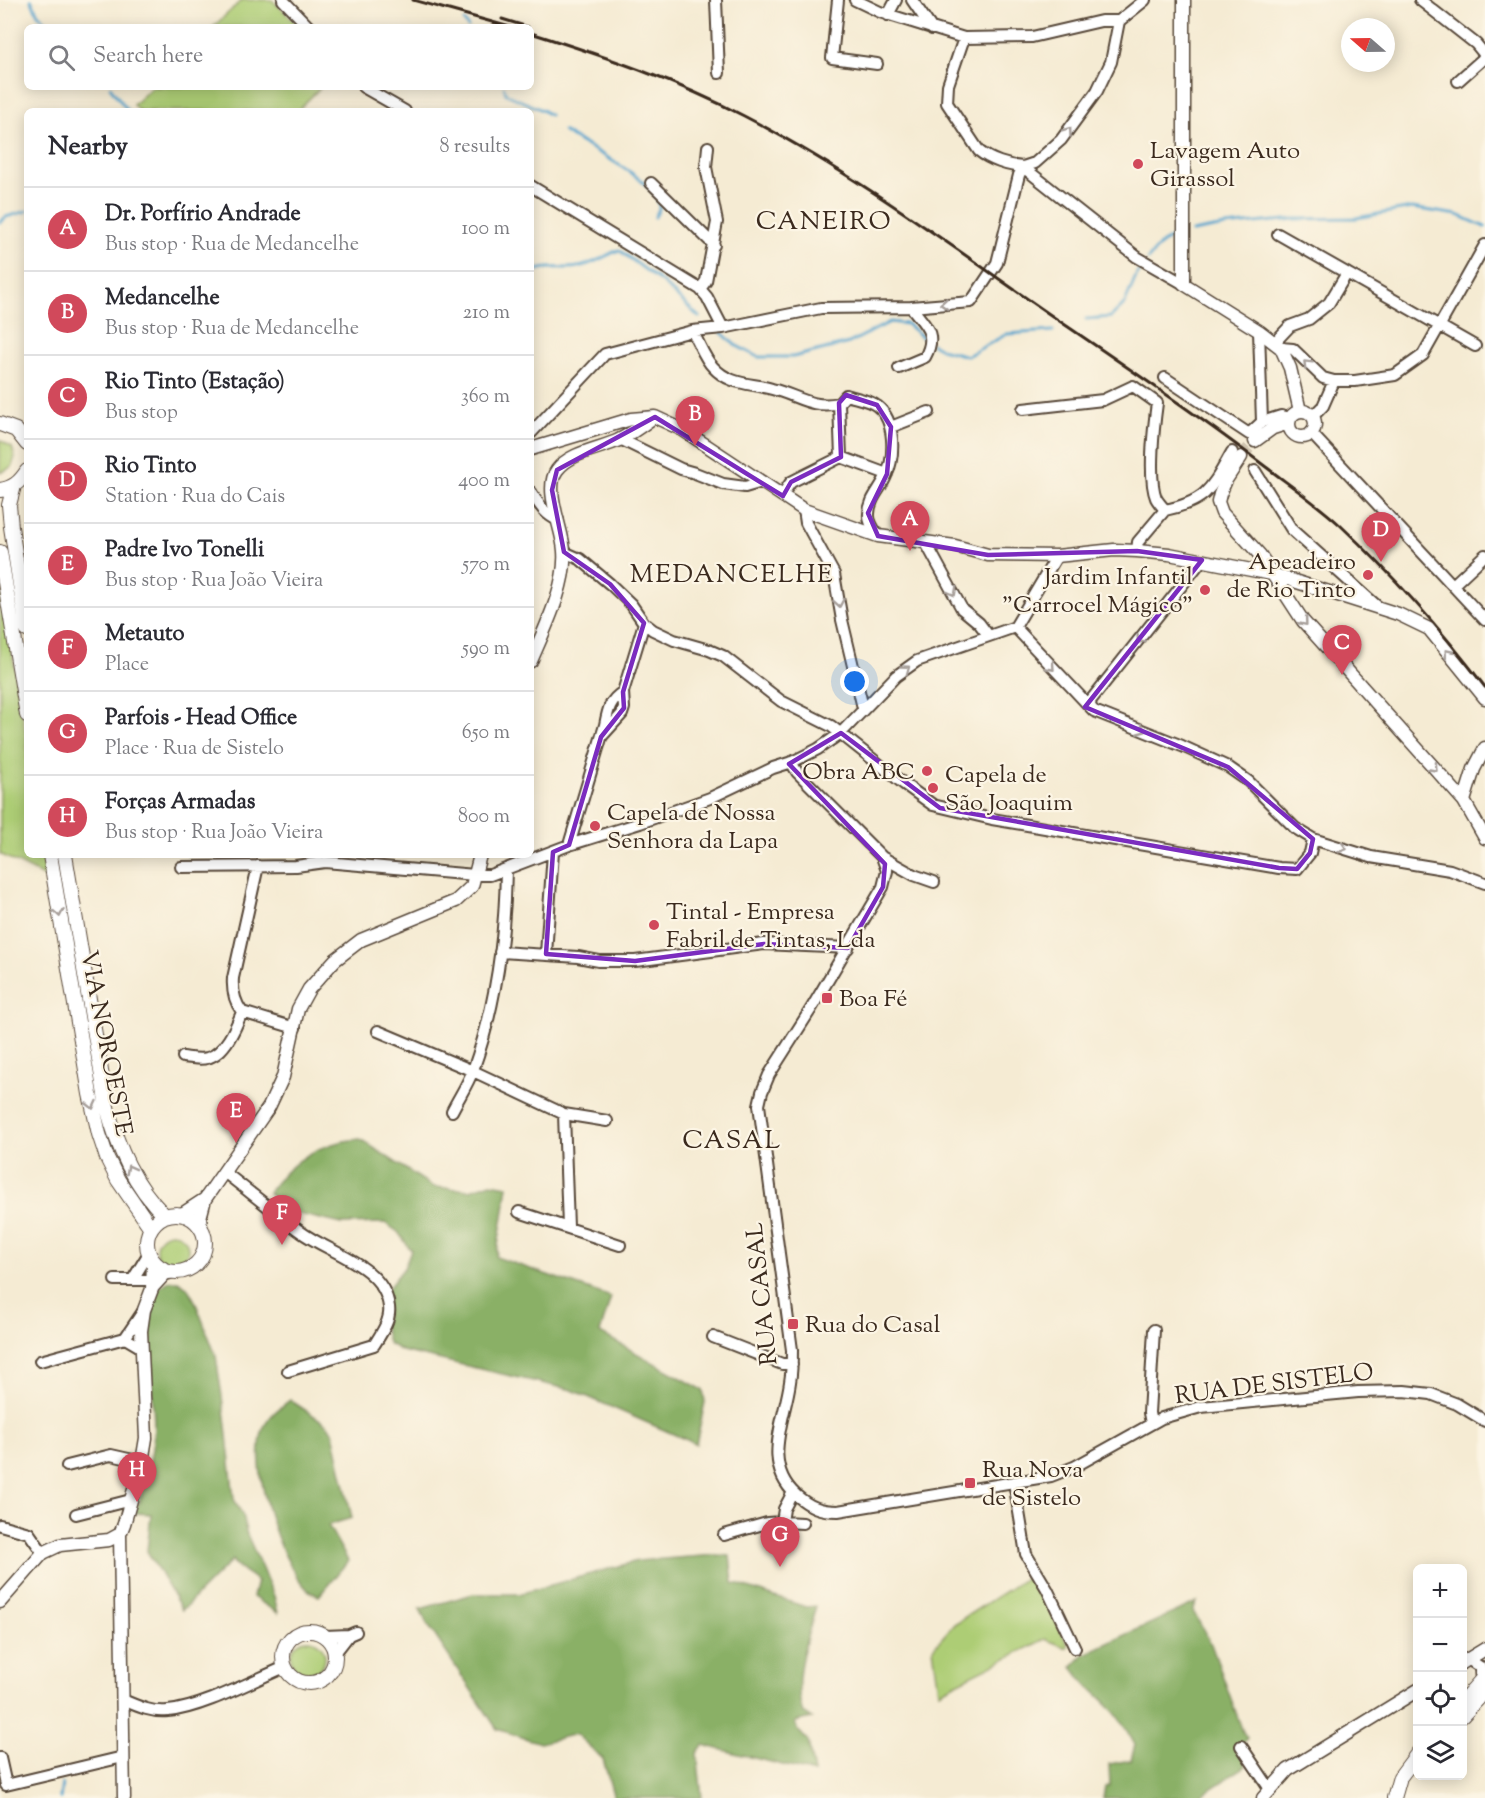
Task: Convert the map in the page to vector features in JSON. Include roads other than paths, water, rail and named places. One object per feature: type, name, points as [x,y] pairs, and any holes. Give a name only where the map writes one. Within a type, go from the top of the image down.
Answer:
[{"type":"main road","points":[[0,424],[16,430],[24,440]]},
{"type":"main road","points":[[24,474],[7,488],[24,611]]},
{"type":"main road","points":[[0,552],[24,697]]},
{"type":"main road","name":"VIA NOROESTE","points":[[51,858],[90,1094],[99,1134],[118,1180],[151,1228]]},
{"type":"main road","name":"VIA NOROESTE","points":[[66,858],[107,1107],[115,1135],[137,1182],[165,1216]]},
{"type":"main road","points":[[182,1214],[193,1219],[201,1227],[205,1244],[200,1259],[191,1268],[182,1272],[163,1269],[151,1257],[147,1237],[157,1221],[165,1216],[182,1214]]},
{"type":"main road","points":[[310,1630],[325,1636],[335,1653],[335,1662],[327,1676],[312,1683],[296,1679],[285,1666],[283,1652],[296,1634],[310,1630]]},
{"type":"main road","points":[[1467,1697],[1484,1680]]},
{"type":"main road","points":[[1467,1708],[1484,1680]]},
{"type":"main road","points":[[1394,1798],[1400,1777],[1413,1760]]},
{"type":"main road","points":[[1402,1798],[1407,1782],[1413,1773]]},
{"type":"street","points":[[284,0],[306,24]]},
{"type":"street","points":[[716,0],[719,73]]},
{"type":"street","points":[[838,0],[832,58],[877,64]]},
{"type":"street","points":[[855,0],[888,15],[964,38],[1032,37],[1101,21],[1119,21],[1145,0]]},
{"type":"street","points":[[888,15],[896,0]]},
{"type":"street","points":[[912,0],[932,29]]},
{"type":"street","points":[[1184,0],[1184,284]]},
{"type":"street","points":[[1420,0],[1476,44],[1485,56],[1458,81]]},
{"type":"street","points":[[964,38],[948,85],[947,103],[979,151],[986,157],[1015,167],[1023,167],[1035,163],[1061,140],[1097,91],[1111,62],[1119,21]]},
{"type":"street","points":[[368,90],[400,108]]},
{"type":"street","points":[[700,289],[706,282],[717,222],[706,167],[708,147]]},
{"type":"street","points":[[1023,167],[1137,257],[1184,284],[1278,345],[1293,349],[1323,378],[1334,381],[1355,381],[1395,375],[1423,355],[1485,245]]},
{"type":"street","points":[[534,430],[604,354],[692,331],[723,328],[821,308],[911,307],[971,302],[997,263],[1018,175],[1023,167]]},
{"type":"street","points":[[651,183],[714,246]]},
{"type":"street","points":[[534,188],[700,289],[707,297],[723,328]]},
{"type":"street","points":[[1278,234],[1475,346]]},
{"type":"street","points":[[1278,345],[1290,326],[1309,319],[1329,303],[1347,273]]},
{"type":"street","points":[[899,368],[925,357],[931,346],[931,333],[911,307]]},
{"type":"street","points":[[692,331],[712,367],[730,381],[774,389],[806,403],[829,405],[839,403],[846,395],[877,405],[891,427],[893,439],[888,474],[870,503],[868,513],[869,521],[878,536]]},
{"type":"street","points":[[1259,331],[1262,422]]},
{"type":"street","points":[[1255,441],[1273,428],[1294,417],[1305,411],[1313,416],[1316,425],[1311,433],[1303,437],[1295,435],[1294,417],[1290,368],[1278,345]]},
{"type":"street","points":[[1165,378],[1249,434],[1262,422],[1281,416],[1294,417]]},
{"type":"street","points":[[1313,416],[1323,406],[1334,381]]},
{"type":"street","points":[[1023,409],[1102,400],[1133,386],[1145,394],[1157,403],[1154,425],[1153,483],[1156,498],[1165,510]]},
{"type":"street","points":[[839,403],[841,457]]},
{"type":"street","points":[[891,427],[929,412]]},
{"type":"street","points":[[534,653],[558,593],[564,552],[552,490],[553,478],[557,470],[572,459],[620,439],[655,417]]},
{"type":"street","points":[[534,448],[631,418],[655,417],[683,430],[804,510],[878,536],[955,546],[988,555],[1057,556],[1114,550],[1137,551],[1202,560],[1272,574],[1398,614],[1429,629],[1485,698]]},
{"type":"street","points":[[1311,433],[1485,620]]},
{"type":"street","points":[[620,439],[681,470],[723,484],[745,487],[762,482]]},
{"type":"street","points":[[1137,551],[1138,542],[1165,510],[1193,501],[1211,489],[1237,454]]},
{"type":"street","points":[[1237,454],[1222,487],[1218,502],[1222,513],[1260,555],[1303,621],[1464,801],[1485,838]]},
{"type":"street","points":[[782,495],[792,482],[841,457],[888,474]]},
{"type":"street","points":[[1255,471],[1292,530],[1378,607]]},
{"type":"street","points":[[534,497],[551,518],[558,520]]},
{"type":"street","points":[[804,510],[806,523],[834,574],[842,620],[863,708]]},
{"type":"street","points":[[926,543],[962,609],[979,623],[988,635]]},
{"type":"street","points":[[564,552],[580,559],[615,589],[631,604],[644,623],[674,640],[723,656],[781,701],[841,733],[904,784],[940,808],[1279,868],[1297,869],[1310,853],[1313,839]]},
{"type":"street","points":[[1453,585],[1485,555]]},
{"type":"street","points":[[181,867],[312,865],[325,862],[489,875],[569,845],[640,823],[710,798],[773,768],[818,750],[841,733],[896,676],[917,661],[1015,627],[1057,556]]},
{"type":"street","points":[[1090,705],[1091,700],[1202,560]]},
{"type":"street","points":[[569,845],[609,705],[623,692],[644,623]]},
{"type":"street","points":[[1015,627],[1094,711],[1228,767],[1248,781],[1295,828],[1313,839],[1371,857],[1450,870],[1485,883]]},
{"type":"street","points":[[1464,801],[1474,769],[1485,748]]},
{"type":"street","points":[[791,762],[813,789],[882,857],[914,875],[934,882]]},
{"type":"street","points":[[546,954],[553,852]]},
{"type":"street","name":"RUA CASAL","points":[[793,1492],[783,1477],[777,1456],[778,1433],[790,1383],[792,1350],[761,1134],[759,1105],[769,1076],[848,948],[886,878],[882,857]]},
{"type":"street","points":[[201,1227],[200,1218],[205,1199],[259,1122],[277,1091],[283,1077],[302,999],[309,989],[335,960],[361,940],[456,901],[471,886],[479,858]]},
{"type":"street","points":[[258,866],[232,990],[242,1012],[295,1028]]},
{"type":"street","points":[[452,1111],[472,1071],[493,1000],[500,952],[506,870]]},
{"type":"street","points":[[500,952],[546,954],[599,961],[635,961],[764,944],[848,948]]},
{"type":"street","points":[[183,1057],[200,1058],[215,1055],[231,1038],[242,1012]]},
{"type":"street","points":[[378,1031],[564,1114],[607,1121]]},
{"type":"street","points":[[564,1114],[568,1227]]},
{"type":"street","points":[[224,1172],[302,1233],[358,1264],[374,1278],[384,1292],[390,1309],[385,1327],[374,1345],[288,1371]]},
{"type":"street","points":[[182,1214],[205,1199]]},
{"type":"street","points":[[519,1212],[620,1245]]},
{"type":"street","points":[[133,1279],[151,1257]]},
{"type":"street","points":[[124,1798],[120,1534],[142,1462],[147,1424],[141,1331],[144,1310],[152,1284],[151,1257]]},
{"type":"street","points":[[152,1284],[165,1274],[172,1272]]},
{"type":"street","points":[[116,1280],[133,1279],[152,1284]]},
{"type":"street","points":[[40,1361],[126,1338],[144,1310]]},
{"type":"street","points":[[1151,1423],[1149,1413],[1154,1330]]},
{"type":"street","points":[[712,1337],[782,1364],[792,1364]]},
{"type":"street","points":[[126,1338],[142,1348]]},
{"type":"street","name":"RUA DE SISTELO","points":[[793,1492],[808,1505],[821,1511],[838,1511],[1051,1476],[1074,1467],[1151,1423],[1201,1407],[1358,1392],[1404,1391],[1431,1395],[1457,1404],[1485,1421]]},
{"type":"street","points":[[67,1466],[111,1455],[142,1462]]},
{"type":"street","points":[[1014,1482],[1026,1554],[1047,1589],[1075,1648]]},
{"type":"street","points":[[782,1522],[784,1509],[793,1492]]},
{"type":"street","points":[[76,1514],[131,1500]]},
{"type":"street","points":[[724,1535],[767,1523],[803,1523]]},
{"type":"street","points":[[0,1525],[29,1533],[43,1552]]},
{"type":"street","points":[[0,1602],[43,1552],[60,1545],[109,1540],[120,1534]]},
{"type":"street","points":[[325,1636],[353,1634],[335,1653]]},
{"type":"street","points":[[1467,1660],[1485,1649]]},
{"type":"street","points":[[1467,1662],[1480,1668],[1484,1680]]},
{"type":"street","points":[[123,1700],[142,1708],[168,1712],[214,1698],[285,1666]]},
{"type":"street","points":[[1241,1746],[1267,1794],[1288,1770],[1413,1693]]},
{"type":"street","points":[[0,1758],[3,1788],[123,1758]]},
{"type":"waterway","points":[[31,0],[38,14],[49,24]]},
{"type":"waterway","points":[[112,90],[126,108]]},
{"type":"waterway","points":[[505,90],[506,94],[550,115]]},
{"type":"waterway","points":[[563,131],[620,165],[648,187],[657,198],[659,209],[655,217]]},
{"type":"waterway","points":[[1192,232],[1225,226],[1295,219],[1356,218],[1412,208],[1458,215],[1485,227]]},
{"type":"waterway","points":[[0,222],[6,217],[24,212]]},
{"type":"waterway","points":[[1148,259],[1162,243],[1175,236]]},
{"type":"waterway","points":[[534,271],[583,266],[619,250],[663,283],[699,317]]},
{"type":"waterway","points":[[1086,319],[1111,317],[1125,303],[1137,274],[1143,267]]},
{"type":"waterway","points":[[721,332],[735,345],[758,357],[793,357],[849,343],[890,322],[907,324],[926,340]]},
{"type":"waterway","points":[[932,344],[941,349],[967,356],[1007,334],[1053,331]]},
{"type":"waterway","points":[[60,1798],[62,1784]]},
{"type":"tunnel","points":[[1241,457],[1255,441]]},
{"type":"railway","points":[[413,0],[499,24]]},
{"type":"railway","points":[[502,19],[518,24]]},
{"type":"railway","points":[[534,34],[640,70],[719,103],[825,162],[941,238],[1188,410],[1322,510],[1360,544],[1398,583],[1434,623],[1485,687]]},
{"type":"place","name":"Lavagem Auto Girassol","points":[[1138,164]]},
{"type":"place","name":"Medancelhe","points":[[695,446]]},
{"type":"place","name":"Dr. Porfírio Andrade","points":[[910,551]]},
{"type":"place","name":"Rio Tinto","points":[[1381,562]]},
{"type":"place","name":"Apeadeiro de Rio Tinto","points":[[1368,575]]},
{"type":"place","name":"Jardim Infantil \"Carrocel Mágico\"","points":[[1205,590]]},
{"type":"place","name":"Rio Tinto (Estação)","points":[[1342,675]]},
{"type":"place","name":"Obra ABC","points":[[927,771]]},
{"type":"place","name":"Capela de São Joaquim","points":[[933,788]]},
{"type":"place","name":"Capela de Nossa Senhora da Lapa","points":[[595,826]]},
{"type":"place","name":"Tintal - Empresa Fabril de Tintas, Lda","points":[[654,925]]},
{"type":"place","name":"Boa Fé","points":[[827,998]]},
{"type":"place","name":"Padre Ivo Tonelli","points":[[236,1143]]},
{"type":"place","name":"Metauto","points":[[282,1245]]},
{"type":"place","name":"Rua do Casal","points":[[793,1324]]},
{"type":"place","name":"Rua Nova de Sistelo","points":[[970,1483]]},
{"type":"place","name":"Forças Armadas","points":[[137,1502]]},
{"type":"place","name":"Parfois - Head Office","points":[[780,1567]]},
{"type":"district","name":"CANEIRO","points":[[824,220]]},
{"type":"district","name":"MEDANCELHE","points":[[732,573]]},
{"type":"district","name":"CASAL","points":[[732,1139]]}]
